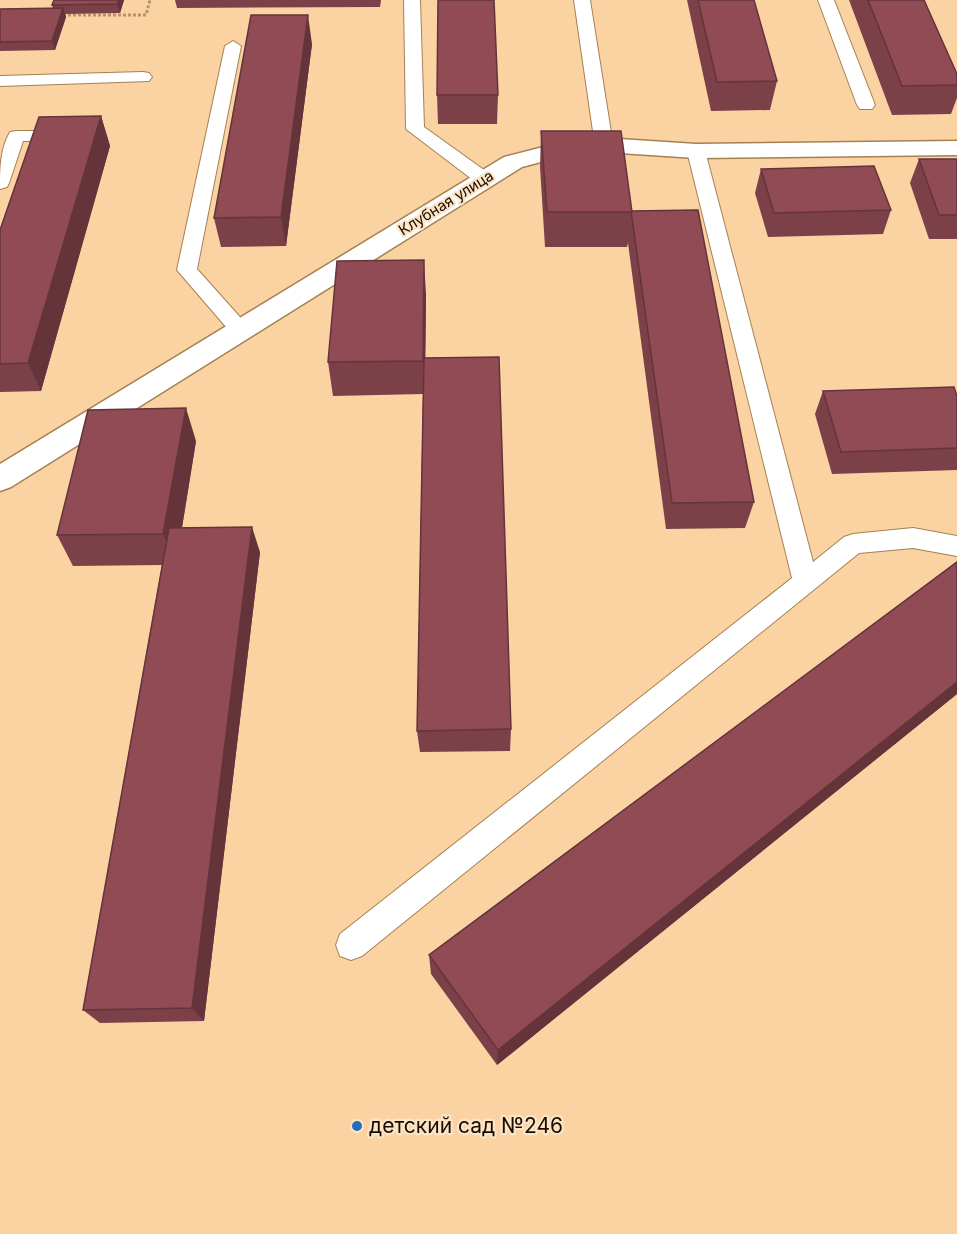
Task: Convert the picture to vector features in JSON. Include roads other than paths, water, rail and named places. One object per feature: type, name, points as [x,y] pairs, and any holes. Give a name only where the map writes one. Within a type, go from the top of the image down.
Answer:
[{"type":"street","name":"Клубная улица","points":[[0,479],[513,162],[551,152],[604,145],[696,151],[957,148]]},
{"type":"lane","points":[[412,0],[415,129],[484,179]]},
{"type":"lane","points":[[582,0],[604,145]]},
{"type":"lane","points":[[826,0],[866,105]]},
{"type":"lane","points":[[233,46],[187,270],[240,330]]},
{"type":"lane","points":[[0,81],[143,77]]},
{"type":"lane","points":[[0,183],[16,136],[77,136]]},
{"type":"lane","points":[[696,151],[805,581]]},
{"type":"lane","points":[[351,945],[853,543],[913,538],[957,546]]},
{"type":"place","name":"детский сад №246","points":[[357,1126]]}]
